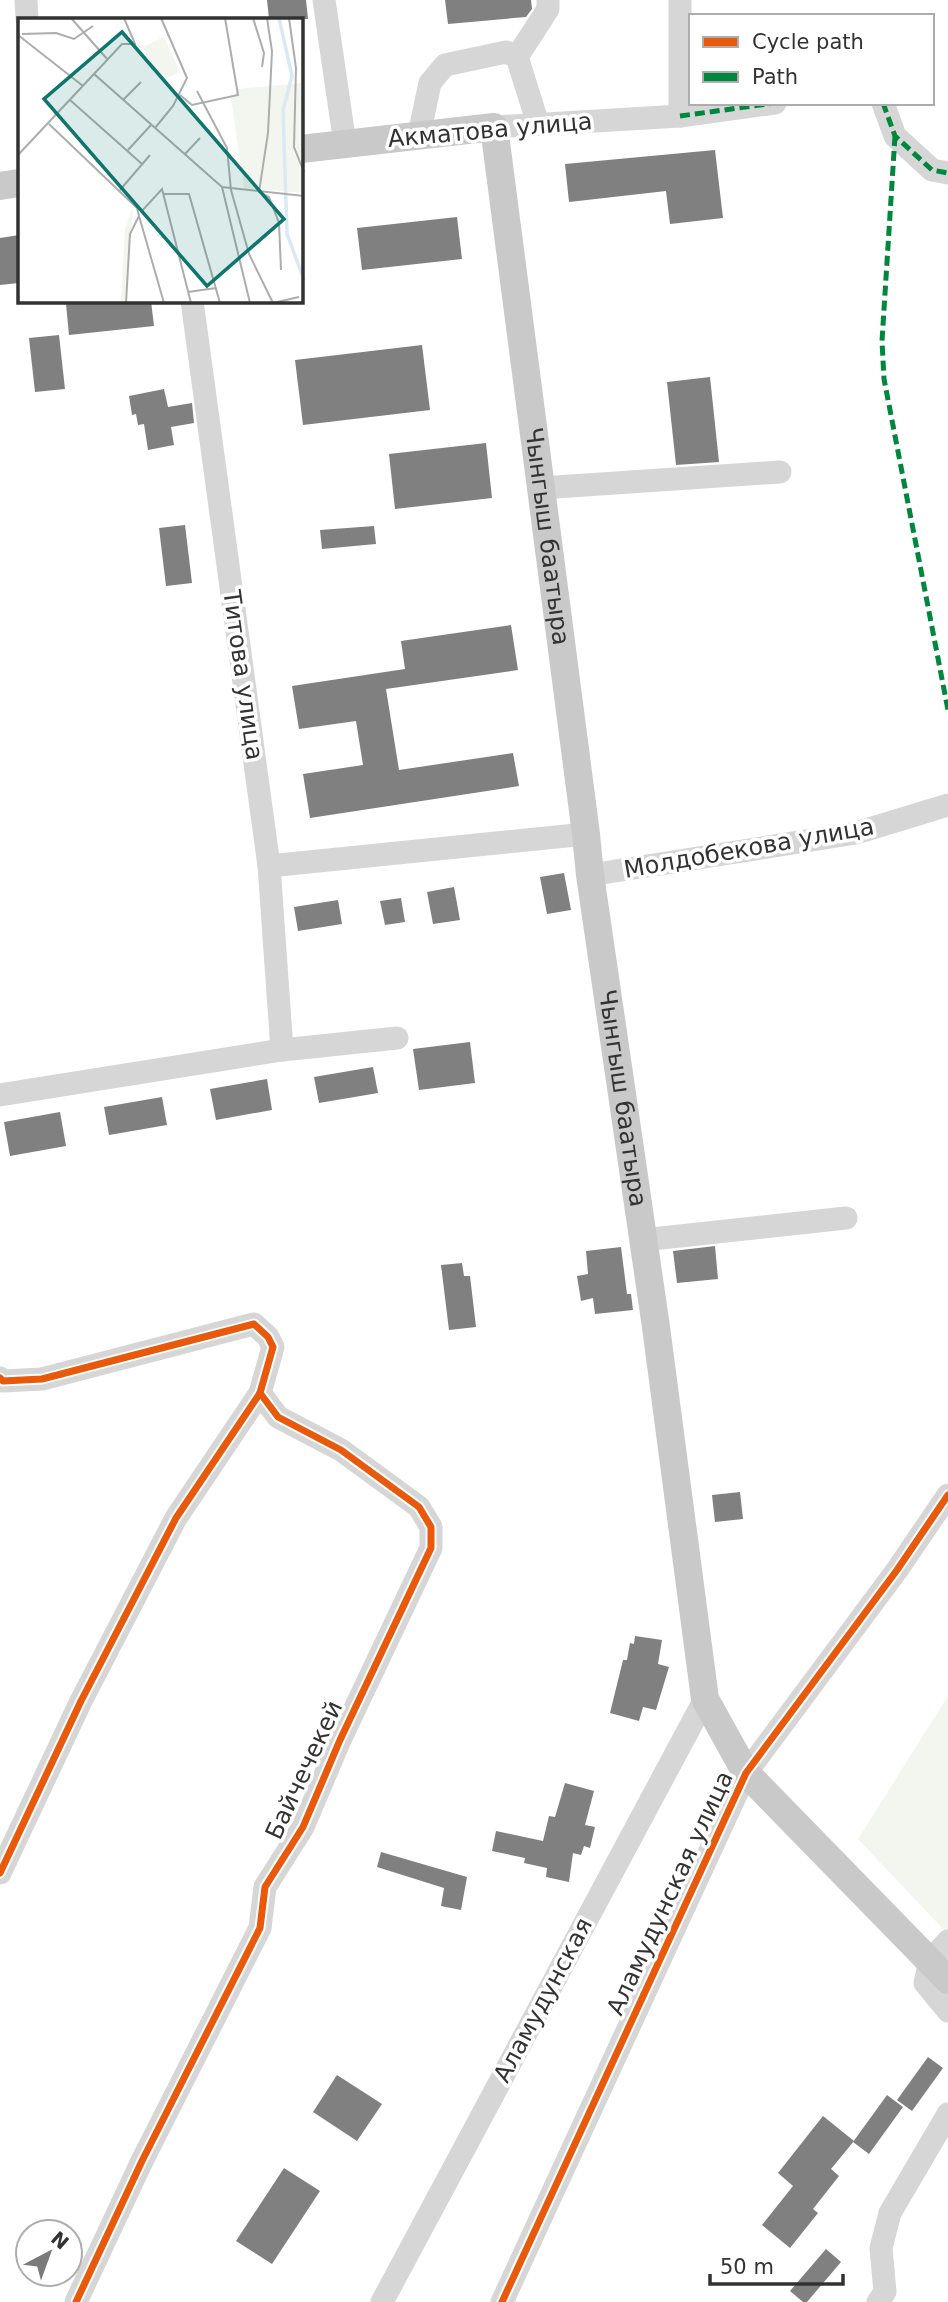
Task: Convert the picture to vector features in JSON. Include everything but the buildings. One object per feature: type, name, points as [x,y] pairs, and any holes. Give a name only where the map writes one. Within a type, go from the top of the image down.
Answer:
[{"type":"main road","name":"Акматова улица","points":[[303,149],[494,127]]},
{"type":"main road","name":"Чынгыш баатыра","points":[[494,127],[590,875],[705,1699],[746,1773],[942,1961]]},
{"type":"main road","points":[[0,186],[18,183]]},
{"type":"street","points":[[26,0],[27,18]]},
{"type":"street","points":[[324,0],[345,144]]},
{"type":"street","points":[[517,57],[548,9],[548,0]]},
{"type":"street","points":[[680,0],[680,116]]},
{"type":"street","points":[[419,135],[430,82],[445,65],[506,52],[517,57],[538,124]]},
{"type":"street","name":"Акматова улица","points":[[494,127],[680,116],[760,105]]},
{"type":"street","points":[[884,105],[895,136],[932,170],[948,173]]},
{"type":"street","name":"Титова улица","points":[[192,303],[269,866],[282,1050]]},
{"type":"street","points":[[541,488],[780,472]]},
{"type":"street","name":"Молдобекова улица","points":[[590,875],[856,834],[948,805]]},
{"type":"street","points":[[269,866],[586,834]]},
{"type":"street","points":[[0,1095],[282,1050],[397,1038]]},
{"type":"street","points":[[643,1240],[846,1218]]},
{"type":"street","points":[[0,1378],[3,1381],[42,1379],[254,1324],[268,1337],[273,1347],[260,1393],[176,1518],[80,1701],[0,1873]]},
{"type":"street","name":"Байчечекей","points":[[76,2302],[142,2161],[260,1928],[265,1887],[303,1827],[340,1740],[431,1548],[431,1527],[419,1507],[341,1450],[278,1417],[260,1393]]},
{"type":"street","name":"Аламудунская улица","points":[[502,2302],[746,1773],[897,1570],[948,1495]]},
{"type":"street","name":"Аламудунская","points":[[382,2302],[705,1699]]},
{"type":"street","points":[[942,1961],[925,1983],[948,2011]]},
{"type":"street","points":[[878,2302],[885,2292],[881,2248],[890,2213],[948,2114]]},
{"type":"shaded area","points":[[948,1696],[948,1934],[858,1839]]},
{"type":"marked path","points":[[680,116],[760,105]]},
{"type":"marked path","points":[[884,105],[895,136],[932,170],[948,173]]},
{"type":"marked path","points":[[895,136],[882,341],[884,379],[948,710]]},
{"type":"cycle path","points":[[0,1378],[3,1381],[42,1379],[254,1324],[268,1337],[273,1347],[260,1393],[176,1518],[81,1701],[0,1873]]},
{"type":"cycle path","points":[[76,2302],[142,2161],[260,1928],[265,1887],[303,1827],[340,1740],[431,1548],[431,1527],[419,1507],[341,1450],[278,1417],[260,1393]]},
{"type":"cycle path","points":[[502,2302],[746,1773],[897,1570],[948,1495]]}]
